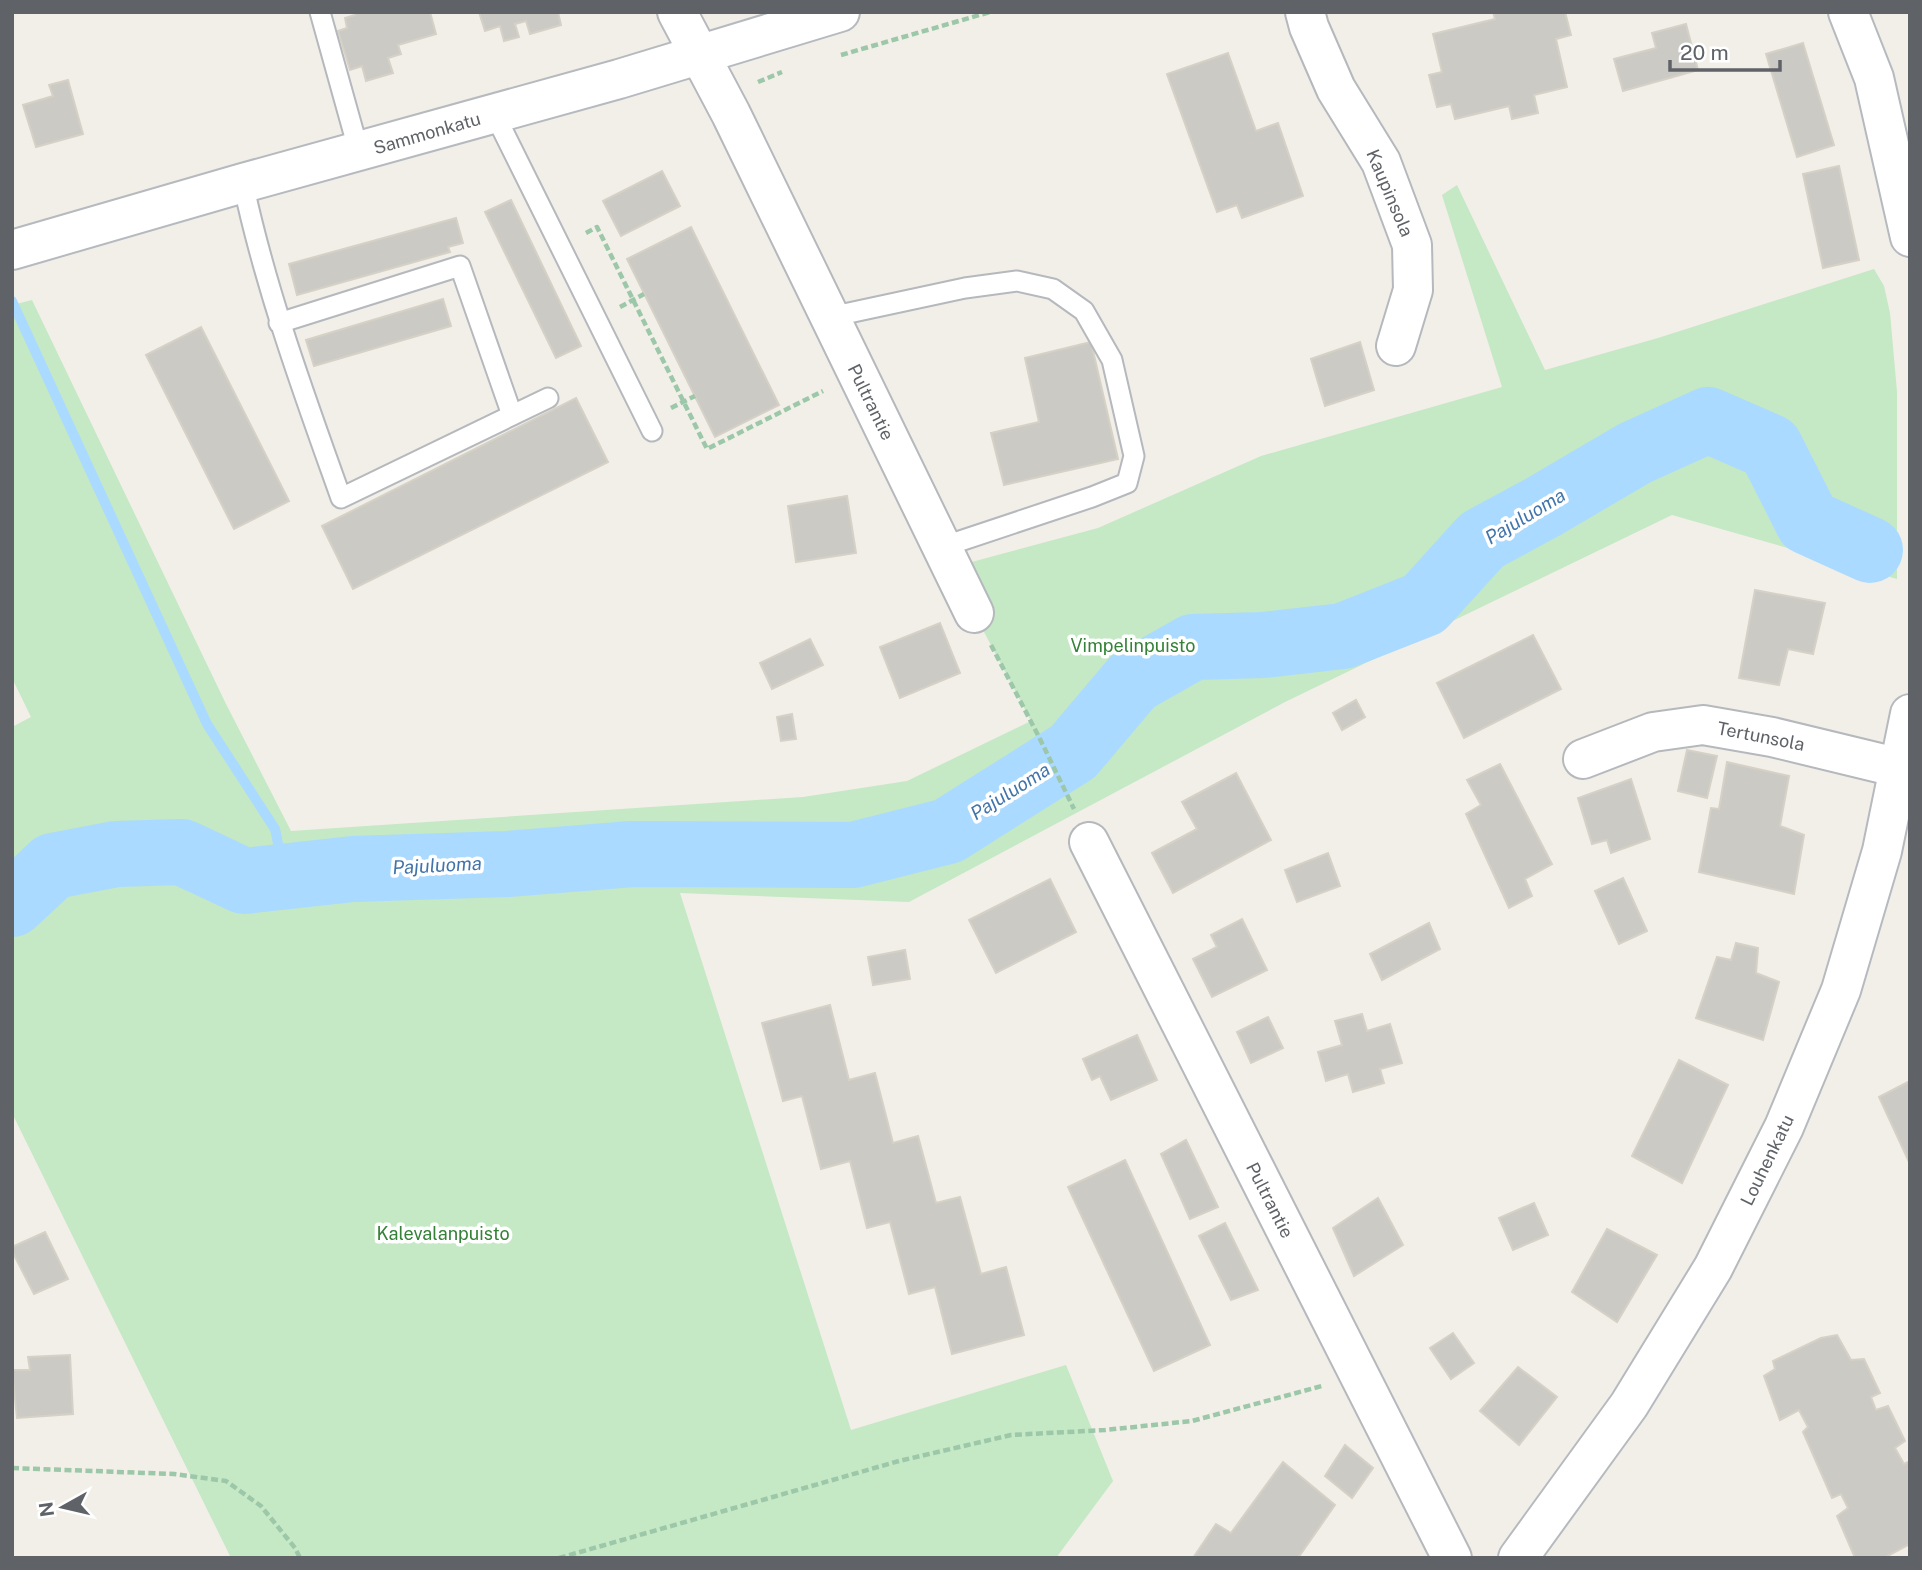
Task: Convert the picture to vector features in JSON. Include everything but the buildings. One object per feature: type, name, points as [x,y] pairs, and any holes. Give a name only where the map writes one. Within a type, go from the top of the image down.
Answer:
[{"type":"street","name":"Pultrantie","points":[[677,12],[974,612]]},
{"type":"street","name":"Sammonkatu","points":[[12,250],[243,183],[495,115],[840,12]]},
{"type":"street","name":"Kaupinsola","points":[[1305,12],[1336,89],[1381,162],[1412,245],[1413,290],[1396,345]]},
{"type":"street","points":[[1848,12],[1874,78],[1910,237]]},
{"type":"street","name":"Louhenkatu","points":[[1518,1558],[1629,1405],[1713,1268],[1784,1127],[1841,990],[1882,850],[1910,714]]},
{"type":"street","name":"Tertunsola","points":[[1583,759],[1653,732],[1703,725],[1772,737],[1900,768]]},
{"type":"street","name":"Pultrantie","points":[[1089,842],[1452,1558]]},
{"type":"lane","points":[[320,12],[359,152]]},
{"type":"lane","points":[[495,115],[652,432]]},
{"type":"lane","points":[[243,183],[250,219],[279,323],[341,498],[548,398]]},
{"type":"lane","points":[[279,323],[460,266],[512,415]]},
{"type":"lane","points":[[830,317],[965,288],[1017,281],[1053,289],[1084,311],[1112,360],[1134,456],[1127,483],[942,547]]},
{"type":"path","points":[[560,246],[597,227],[707,449],[857,374]]},
{"type":"path","points":[[974,612],[1065,792]]},
{"type":"path","points":[[559,1558],[579,1555],[899,1461],[1011,1435],[1105,1430],[1192,1421],[1360,1376]]},
{"type":"path","points":[[12,1468],[174,1474],[226,1481],[261,1506],[300,1558]]},
{"type":"green space","points":[[1457,185],[1545,370],[1658,338],[1874,269],[1884,286],[1890,313],[1897,392],[1897,579],[1672,515],[1285,702],[909,902],[680,893],[851,1430],[1066,1365],[1113,1481],[1056,1558],[231,1558],[12,1113],[12,727],[31,717],[12,678],[12,305],[32,300],[226,704],[291,831],[803,797],[907,781],[1031,721],[974,613],[968,563],[1098,528],[1261,456],[1502,387],[1442,195]]},
{"type":"waterway","points":[[12,301],[207,724],[275,829],[285,877]]},
{"type":"waterway","name":"Pajuluoma","points":[[12,904],[53,866],[116,854],[182,852],[244,881],[353,869],[507,864],[632,854],[853,855],[948,831],[1073,752],[1133,681],[1193,647],[1263,645],[1343,636],[1424,604],[1482,540],[1635,453],[1708,420],[1770,447],[1808,522],[1870,550]]},
{"type":"park label","name":"Vimpelinpuisto","points":[[1133,645]]},
{"type":"park label","name":"Kalevalanpuisto","points":[[443,1233]]}]
